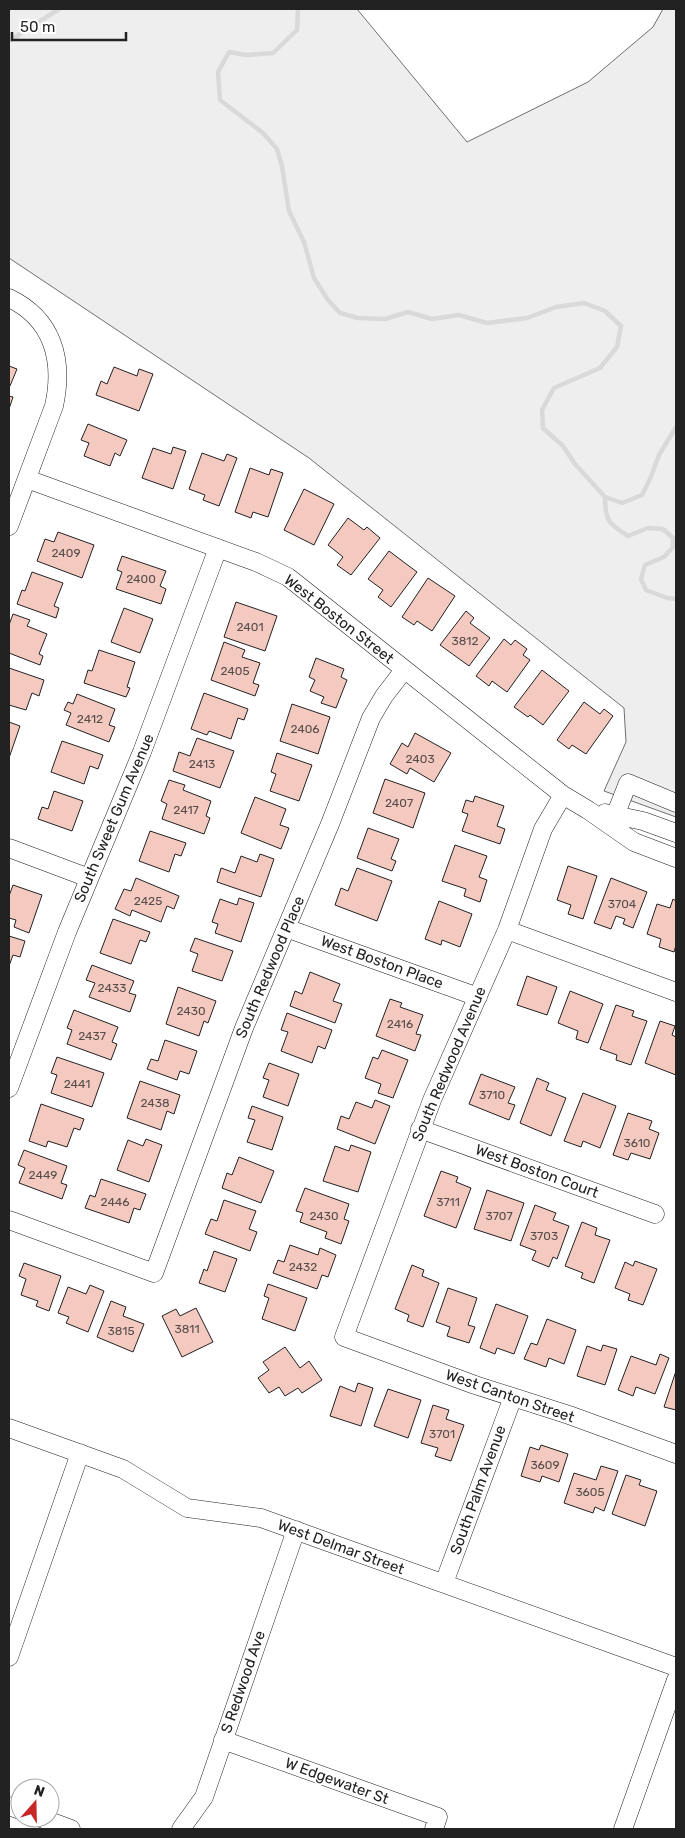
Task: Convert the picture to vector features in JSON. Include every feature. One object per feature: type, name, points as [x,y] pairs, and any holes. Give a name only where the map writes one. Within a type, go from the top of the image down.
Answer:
[{"type":"street","points":[[9,298],[24,305],[40,321],[52,340],[58,362],[58,379],[54,406],[9,526]]},
{"type":"street","name":"West Boston Street","points":[[28,479],[256,562],[288,577],[563,795],[588,810],[613,821],[634,842],[676,858]]},
{"type":"street","name":"South Sweet Gum Avenue","points":[[9,1088],[55,962],[142,752],[218,548]]},
{"type":"street","name":"South Redwood Place","points":[[9,1220],[154,1273],[244,1028],[330,824],[371,718],[384,696],[404,670]]},
{"type":"street","points":[[613,821],[628,783],[676,803]]},
{"type":"street","name":"South Redwood Avenue","points":[[344,1337],[420,1129],[507,930],[543,829],[563,795]]},
{"type":"street","name":"West Boston Street","points":[[613,821],[643,821],[676,833]]},
{"type":"street","points":[[9,848],[89,878]]},
{"type":"street","name":"West Boston Place","points":[[286,928],[478,997]]},
{"type":"street","points":[[507,930],[676,992]]},
{"type":"street","name":"West Boston Court","points":[[420,1129],[655,1214]]},
{"type":"street","name":"West Canton Street","points":[[344,1337],[475,1385],[570,1415],[676,1454]]},
{"type":"street","name":"South Palm Avenue","points":[[444,1583],[513,1397]]},
{"type":"street","name":"West Delmar Street","points":[[9,1428],[123,1469],[187,1508],[261,1518],[676,1667]]},
{"type":"street","points":[[9,1657],[80,1453]]},
{"type":"street","name":"S Redwood Ave","points":[[181,1829],[204,1797],[296,1530]]},
{"type":"street","points":[[623,1829],[676,1680]]},
{"type":"street","name":"W Edgewater St","points":[[223,1740],[438,1817],[434,1829]]},
{"type":"shaded area","points":[[9,9],[357,9],[467,142],[588,82],[653,27],[663,9],[676,9],[676,817],[604,791],[626,742],[624,708],[309,458],[9,258]]},
{"type":"building","points":[[9,366],[17,369],[10,386],[9,386]]},
{"type":"building","points":[[114,367],[137,376],[139,369],[153,374],[139,411],[96,395],[101,381],[107,384]]},
{"type":"building","points":[[9,396],[13,397],[9,409]]},
{"type":"building","points":[[88,424],[127,440],[120,456],[115,453],[110,466],[84,456],[89,443],[81,440]]},
{"type":"building","points":[[173,447],[186,451],[173,489],[142,478],[153,448],[171,454]]},
{"type":"building","points":[[202,453],[224,461],[227,454],[237,458],[219,506],[203,500],[205,495],[189,489]]},
{"type":"building","points":[[250,468],[269,475],[271,469],[283,473],[268,517],[253,512],[251,518],[235,512]]},
{"type":"building","points":[[304,489],[334,504],[314,545],[284,530]]},
{"type":"building","points":[[348,518],[364,530],[367,527],[380,538],[351,575],[337,565],[343,557],[328,545]]},
{"type":"building","points":[[58,532],[94,545],[82,578],[37,561],[45,539],[54,542]]},
{"type":"building","points":[[389,551],[417,572],[391,607],[378,597],[383,590],[368,579]]},
{"type":"building","points":[[122,556],[166,571],[160,586],[166,589],[161,604],[116,589],[122,572],[117,570]]},
{"type":"building","points":[[32,572],[63,583],[54,606],[59,608],[56,618],[17,604],[22,590],[25,591]]},
{"type":"building","points":[[428,578],[455,596],[432,631],[417,621],[414,625],[402,617]]},
{"type":"building","points":[[236,602],[277,616],[265,651],[224,637]]},
{"type":"building","points":[[124,608],[153,619],[140,653],[111,642]]},
{"type":"building","points":[[466,611],[474,618],[470,623],[490,638],[469,666],[440,645]]},
{"type":"building","points":[[13,614],[30,620],[27,626],[47,634],[39,654],[43,656],[40,665],[9,653],[9,625]]},
{"type":"building","points":[[504,639],[511,645],[515,640],[527,649],[523,655],[530,660],[507,692],[492,681],[489,686],[476,676]]},
{"type":"building","points":[[224,642],[245,650],[242,657],[260,663],[253,683],[259,685],[255,696],[211,680]]},
{"type":"building","points":[[99,650],[135,662],[127,687],[130,688],[126,697],[84,683],[88,670],[92,671]]},
{"type":"building","points":[[316,658],[344,669],[341,677],[347,680],[336,708],[321,703],[324,697],[310,691],[315,680],[309,677]]},
{"type":"building","points":[[9,668],[44,680],[39,696],[32,693],[26,710],[9,705]]},
{"type":"building","points":[[542,670],[569,691],[543,725],[530,715],[528,717],[514,707]]},
{"type":"building","points":[[204,693],[248,709],[244,720],[238,718],[231,739],[209,731],[207,735],[191,729]]},
{"type":"building","points":[[77,694],[115,709],[109,725],[115,727],[109,742],[66,725],[71,713],[64,710],[68,702],[73,704]]},
{"type":"building","points":[[584,702],[600,714],[604,709],[613,716],[586,754],[572,745],[569,749],[557,740]]},
{"type":"building","points":[[292,704],[330,717],[318,754],[280,741]]},
{"type":"building","points":[[9,722],[20,726],[9,758]]},
{"type":"building","points":[[415,733],[451,753],[434,782],[410,768],[407,774],[390,764],[402,743],[408,747]]},
{"type":"building","points":[[197,738],[234,751],[220,788],[173,771],[179,752],[190,756]]},
{"type":"building","points":[[62,741],[103,755],[98,769],[90,766],[84,784],[51,772]]},
{"type":"building","points":[[277,753],[312,765],[299,801],[270,791],[276,774],[271,772]]},
{"type":"building","points":[[385,779],[425,793],[413,828],[373,813]]},
{"type":"building","points":[[169,780],[185,785],[183,790],[211,801],[206,816],[210,818],[204,834],[162,819],[167,804],[161,801]]},
{"type":"building","points":[[54,791],[83,801],[72,831],[38,819],[42,807],[48,809]]},
{"type":"building","points":[[475,796],[504,806],[497,826],[505,829],[500,844],[462,831],[468,814],[462,812],[466,800],[473,802]]},
{"type":"building","points":[[255,797],[286,809],[280,825],[289,828],[281,849],[241,833]]},
{"type":"building","points":[[368,828],[399,839],[391,859],[396,861],[392,871],[357,858]]},
{"type":"building","points":[[150,831],[186,843],[181,856],[175,854],[169,872],[139,861]]},
{"type":"building","points":[[455,845],[487,856],[479,877],[487,880],[480,902],[464,896],[466,889],[442,881]]},
{"type":"building","points":[[260,854],[274,859],[261,897],[217,882],[221,868],[235,873],[241,856],[257,862]]},
{"type":"building","points":[[568,866],[597,876],[583,919],[568,914],[571,905],[557,900]]},
{"type":"building","points":[[357,868],[392,881],[377,921],[335,905],[341,888],[348,891]]},
{"type":"building","points":[[136,878],[179,896],[174,909],[167,906],[161,922],[132,910],[130,916],[115,909],[124,889],[131,891]]},
{"type":"building","points":[[611,878],[647,892],[633,928],[623,924],[625,919],[616,916],[611,929],[594,923]]},
{"type":"building","points":[[13,885],[42,895],[29,933],[14,927],[16,920],[9,918],[9,896]]},
{"type":"building","points":[[239,898],[254,903],[241,942],[215,933],[218,924],[212,922],[220,899],[237,905]]},
{"type":"building","points":[[673,899],[676,901],[676,945],[674,952],[659,947],[661,939],[647,934],[657,904],[670,908]]},
{"type":"building","points":[[439,901],[472,914],[460,947],[442,940],[441,945],[425,939]]},
{"type":"building","points":[[113,919],[150,932],[146,942],[140,940],[131,964],[100,953]]},
{"type":"building","points":[[9,936],[25,941],[20,957],[13,955],[9,966]]},
{"type":"building","points":[[195,938],[233,951],[222,981],[192,971],[198,954],[190,951]]},
{"type":"building","points":[[92,965],[134,981],[129,993],[136,995],[130,1012],[89,997],[95,983],[86,980]]},
{"type":"building","points":[[310,972],[340,984],[333,1001],[342,1004],[335,1023],[290,1006],[295,991],[302,994]]},
{"type":"building","points":[[527,976],[557,987],[547,1015],[517,1005]]},
{"type":"building","points":[[178,987],[216,1001],[208,1023],[204,1021],[199,1036],[166,1024]]},
{"type":"building","points":[[570,991],[603,1004],[588,1043],[576,1039],[578,1031],[558,1023]]},
{"type":"building","points":[[390,999],[402,1003],[400,1007],[423,1015],[416,1034],[421,1035],[415,1051],[376,1036]]},
{"type":"building","points":[[616,1005],[634,1011],[632,1016],[647,1021],[631,1065],[616,1060],[617,1055],[600,1049]]},
{"type":"building","points":[[74,1010],[118,1027],[112,1042],[117,1044],[111,1060],[67,1044],[72,1030],[67,1028]]},
{"type":"building","points":[[287,1013],[332,1030],[325,1049],[318,1046],[312,1063],[281,1051],[288,1032],[281,1030]]},
{"type":"building","points":[[660,1021],[675,1026],[672,1035],[676,1037],[676,1075],[645,1063]]},
{"type":"building","points":[[165,1040],[197,1051],[189,1074],[180,1071],[177,1080],[147,1069],[151,1059],[158,1061]]},
{"type":"building","points":[[382,1050],[408,1060],[393,1098],[378,1093],[381,1084],[365,1078],[373,1057],[378,1059]]},
{"type":"building","points":[[57,1057],[104,1073],[92,1107],[51,1093],[57,1075],[51,1073]]},
{"type":"building","points":[[269,1063],[299,1074],[288,1106],[263,1097],[269,1080],[263,1078]]},
{"type":"building","points":[[481,1074],[515,1087],[508,1103],[515,1105],[509,1120],[469,1104]]},
{"type":"building","points":[[537,1078],[549,1083],[546,1090],[566,1098],[551,1136],[520,1123]]},
{"type":"building","points":[[140,1081],[180,1095],[174,1114],[167,1111],[161,1130],[127,1118]]},
{"type":"building","points":[[583,1093],[616,1106],[600,1148],[583,1141],[581,1147],[564,1141]]},
{"type":"building","points":[[375,1100],[390,1106],[375,1144],[337,1129],[341,1116],[349,1119],[356,1102],[372,1108]]},
{"type":"building","points":[[41,1104],[84,1119],[80,1130],[74,1128],[67,1147],[48,1141],[46,1147],[29,1141]]},
{"type":"building","points":[[252,1106],[283,1117],[272,1150],[247,1142],[255,1120],[248,1118]]},
{"type":"building","points":[[628,1113],[652,1121],[649,1129],[659,1133],[650,1159],[631,1153],[628,1160],[613,1155]]},
{"type":"building","points":[[146,1139],[162,1145],[149,1182],[117,1170],[128,1140],[143,1146]]},
{"type":"building","points":[[351,1145],[371,1152],[358,1192],[323,1181],[335,1146],[349,1151]]},
{"type":"building","points":[[24,1150],[67,1166],[61,1183],[67,1185],[62,1199],[19,1183],[25,1168],[18,1165]]},
{"type":"building","points":[[239,1157],[274,1171],[261,1203],[222,1188],[227,1173],[232,1175]]},
{"type":"building","points":[[441,1171],[458,1177],[456,1182],[471,1188],[456,1228],[424,1216]]},
{"type":"building","points":[[101,1179],[146,1194],[140,1210],[134,1208],[129,1223],[85,1208],[90,1195],[95,1197]]},
{"type":"building","points":[[305,1188],[349,1204],[344,1219],[349,1221],[341,1244],[325,1238],[327,1232],[300,1222],[303,1213],[296,1211]]},
{"type":"building","points":[[487,1190],[524,1203],[511,1241],[474,1229]]},
{"type":"building","points":[[224,1200],[256,1211],[249,1229],[257,1232],[250,1251],[205,1234],[211,1219],[217,1221]]},
{"type":"building","points":[[535,1205],[556,1213],[553,1220],[569,1226],[557,1259],[553,1257],[549,1267],[532,1260],[536,1251],[520,1245]]},
{"type":"building","points":[[582,1222],[597,1228],[595,1235],[610,1240],[594,1283],[581,1278],[583,1273],[565,1266]]},
{"type":"building","points":[[290,1245],[318,1255],[320,1248],[336,1255],[328,1277],[322,1275],[317,1289],[273,1273],[278,1260],[284,1262]]},
{"type":"building","points":[[214,1251],[237,1259],[225,1292],[199,1283],[204,1269],[207,1271]]},
{"type":"building","points":[[635,1261],[657,1269],[643,1305],[628,1300],[630,1294],[615,1288],[625,1262],[633,1266]]},
{"type":"building","points":[[24,1263],[61,1276],[49,1311],[36,1306],[38,1301],[21,1295],[26,1279],[19,1276]]},
{"type":"building","points":[[412,1265],[424,1270],[422,1276],[439,1283],[423,1327],[407,1321],[409,1315],[395,1309]]},
{"type":"building","points":[[268,1284],[307,1298],[295,1331],[262,1319],[269,1298],[264,1296]]},
{"type":"building","points":[[90,1285],[104,1291],[88,1332],[66,1323],[69,1317],[58,1313],[68,1287],[86,1294]]},
{"type":"building","points":[[448,1288],[477,1298],[468,1325],[475,1327],[469,1343],[447,1336],[450,1327],[436,1322]]},
{"type":"building","points":[[111,1301],[126,1307],[123,1316],[144,1324],[133,1352],[97,1337]]},
{"type":"building","points":[[496,1304],[528,1316],[514,1354],[497,1348],[495,1354],[480,1348]]},
{"type":"building","points":[[196,1308],[213,1342],[182,1357],[162,1316],[176,1309],[180,1316]]},
{"type":"building","points":[[547,1319],[576,1330],[564,1364],[549,1358],[546,1367],[524,1359],[531,1343],[537,1345]]},
{"type":"building","points":[[603,1345],[617,1349],[605,1385],[577,1376],[587,1346],[601,1351]]},
{"type":"building","points":[[285,1347],[300,1368],[309,1361],[322,1380],[302,1393],[298,1388],[285,1396],[279,1387],[269,1393],[258,1378],[269,1370],[263,1362]]},
{"type":"building","points":[[660,1354],[669,1358],[655,1394],[636,1387],[633,1396],[618,1390],[631,1356],[656,1365]]},
{"type":"building","points":[[676,1371],[676,1410],[664,1407]]},
{"type":"building","points":[[358,1383],[373,1388],[361,1426],[330,1416],[340,1386],[355,1392]]},
{"type":"building","points":[[388,1389],[421,1400],[408,1438],[374,1426]]},
{"type":"building","points":[[433,1405],[449,1410],[446,1419],[464,1425],[451,1461],[435,1456],[438,1448],[421,1443]]},
{"type":"building","points":[[541,1445],[568,1454],[559,1482],[542,1476],[540,1482],[521,1476],[530,1447],[539,1450]]},
{"type":"building","points":[[601,1466],[618,1471],[604,1511],[595,1507],[593,1513],[564,1503],[574,1473],[596,1480]]},
{"type":"building","points":[[626,1475],[641,1480],[639,1485],[657,1491],[645,1526],[612,1514]]},
{"type":"waterway","points":[[9,41],[59,9]]},
{"type":"waterway","points":[[298,9],[297,30],[273,53],[246,55],[229,52],[218,72],[220,100],[263,133],[277,149],[282,166],[289,211],[304,242],[314,278],[328,300],[340,313],[358,318],[385,319],[408,312],[432,319],[459,315],[487,323],[527,318],[556,307],[584,303],[605,311],[621,326],[617,347],[600,368],[554,388],[542,410],[543,428],[563,446],[575,464],[605,497],[622,503],[642,495],[659,455],[676,427]]},
{"type":"waterway","points":[[605,497],[609,521],[628,536],[648,528],[663,529],[673,538],[673,547],[664,557],[645,565],[641,579],[646,590],[667,598],[676,599]]}]
